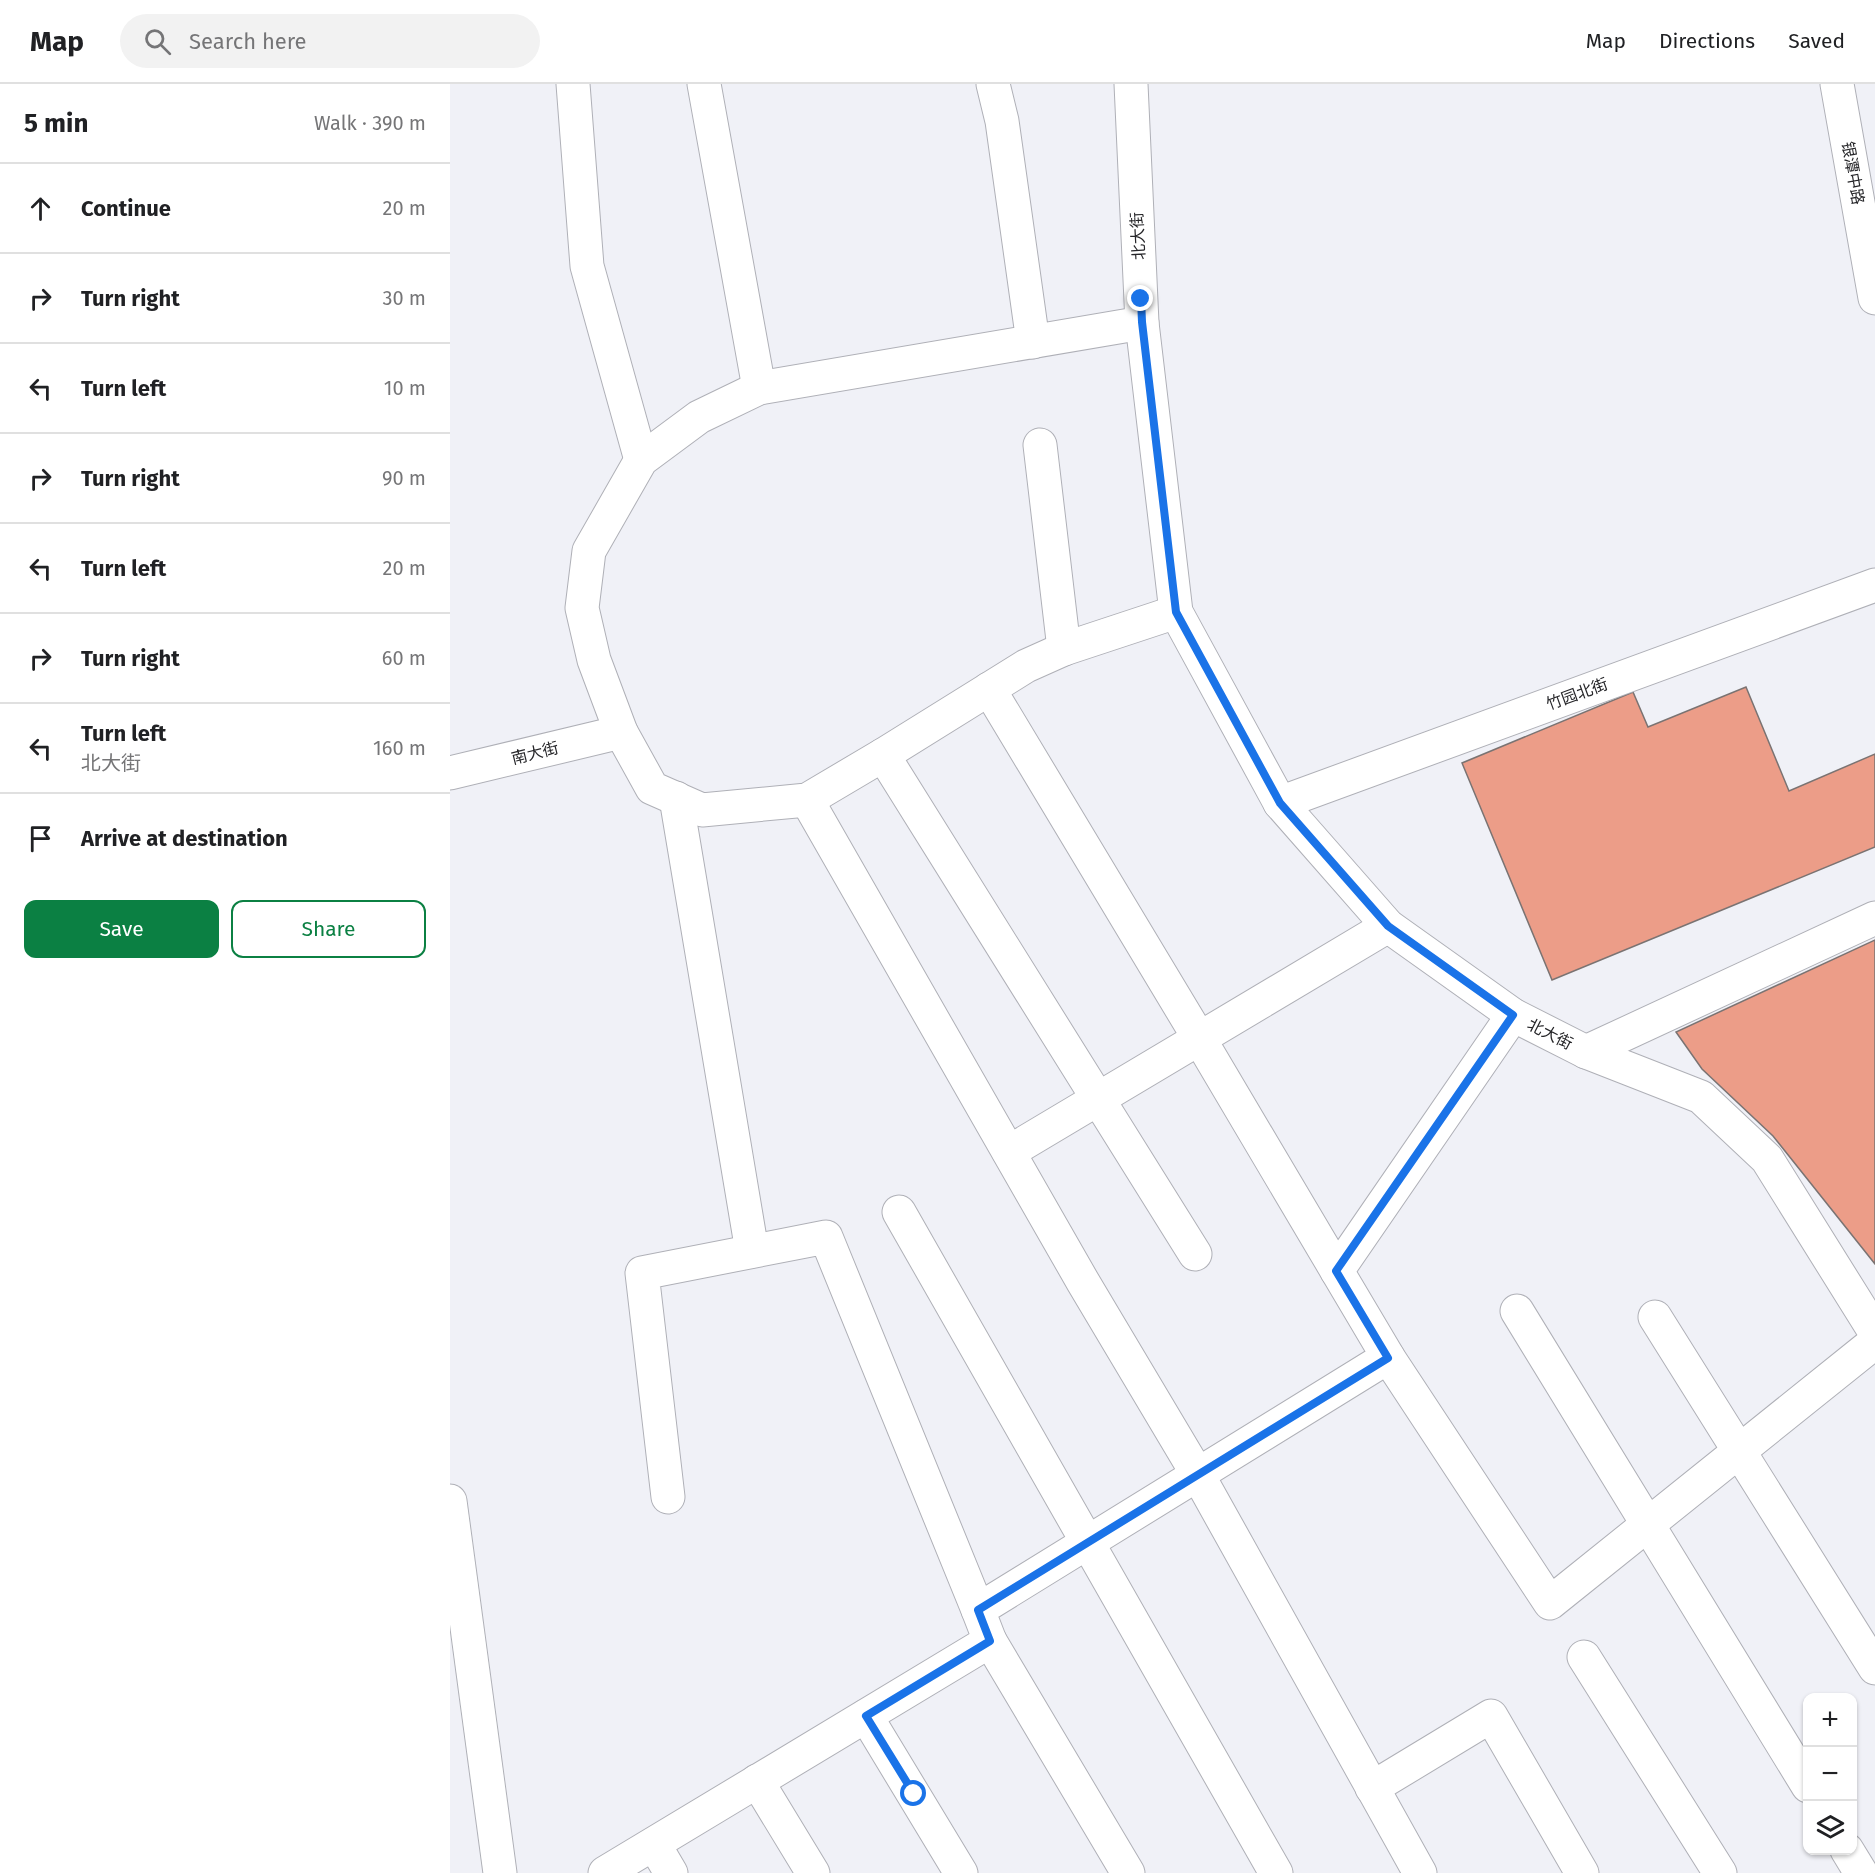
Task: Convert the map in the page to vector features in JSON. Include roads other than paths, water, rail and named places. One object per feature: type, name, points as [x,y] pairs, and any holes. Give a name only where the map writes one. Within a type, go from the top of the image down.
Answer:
[{"type":"street","points":[[573,84],[587,266],[641,460]]},
{"type":"street","points":[[704,84],[759,388]]},
{"type":"street","points":[[993,84],[1002,121],[1033,342]]},
{"type":"street","name":"北大街","points":[[1131,84],[1142,322],[1176,612],[1280,803],[1388,926],[1513,1015],[1586,1052],[1701,1097],[1767,1159],[1875,1332]]},
{"type":"street","name":"银潭中路","points":[[1837,84],[1875,298]]},
{"type":"street","points":[[1142,322],[759,388],[699,417],[641,460],[589,551],[582,608],[594,660],[621,732],[652,788],[702,810],[807,800],[1026,666],[1064,649],[1176,612]]},
{"type":"street","points":[[1040,445],[1064,649]]},
{"type":"street","name":"竹园北街","points":[[1280,803],[1875,585]]},
{"type":"street","points":[[988,689],[1199,1038],[1388,1358],[1550,1603],[1875,1342]]},
{"type":"street","name":"南大街","points":[[450,773],[621,732]]},
{"type":"street","points":[[883,755],[1195,1254]]},
{"type":"street","points":[[676,798],[752,1251]]},
{"type":"street","points":[[807,800],[1198,1475],[1420,1873]]},
{"type":"street","points":[[1586,1052],[1875,918]]},
{"type":"street","points":[[1009,1152],[1388,926]]},
{"type":"street","points":[[1336,1271],[1513,1015]]},
{"type":"street","points":[[899,1212],[1276,1873]]},
{"type":"street","points":[[668,1497],[642,1273],[826,1237],[990,1641],[1128,1873]]},
{"type":"street","points":[[1517,1311],[1803,1778]]},
{"type":"street","points":[[1655,1317],[1875,1668]]},
{"type":"street","points":[[978,1610],[1388,1358]]},
{"type":"street","points":[[450,1501],[500,1873]]},
{"type":"street","points":[[605,1873],[990,1641]]},
{"type":"street","points":[[1584,1657],[1720,1873]]},
{"type":"street","points":[[866,1716],[961,1873]]},
{"type":"street","points":[[1372,1788],[1491,1716],[1582,1873]]},
{"type":"street","points":[[757,1781],[813,1873]]},
{"type":"street","points":[[654,1844],[671,1873]]},
{"type":"street","points":[[1850,1855],[1861,1873]]}]
